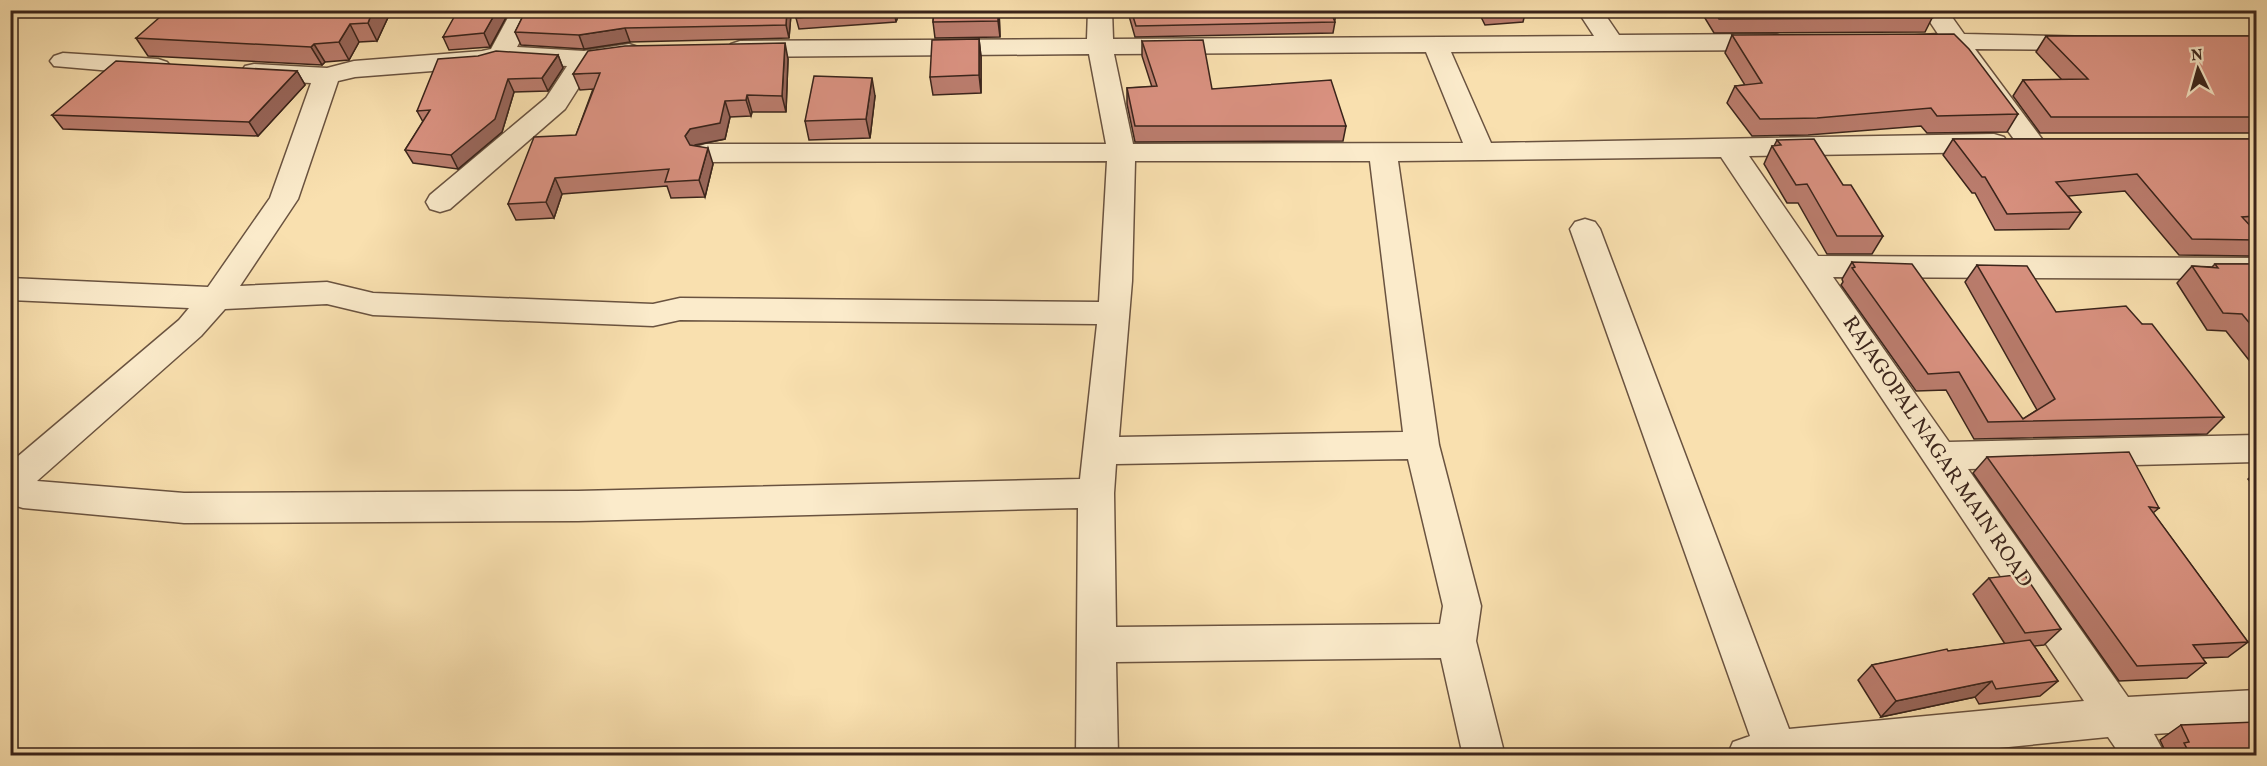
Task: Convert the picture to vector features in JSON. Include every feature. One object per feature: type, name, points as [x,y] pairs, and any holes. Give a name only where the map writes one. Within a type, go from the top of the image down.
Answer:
[{"type":"street","points":[[501,54],[525,10]]},
{"type":"street","points":[[1097,756],[1096,493],[1113,313],[1120,151],[1100,46],[1100,10]]},
{"type":"street","points":[[1589,10],[1611,42]]},
{"type":"street","points":[[706,153],[1120,151],[1481,153],[2043,143],[1956,41],[1934,10]]},
{"type":"street","points":[[711,50],[1801,41]]},
{"type":"street","points":[[1896,41],[2106,42]]},
{"type":"street","points":[[1436,44],[1481,153]]},
{"type":"street","points":[[231,71],[327,76],[354,69],[484,60],[501,54],[584,59],[653,51]]},
{"type":"street","points":[[440,202],[556,103],[584,59]]},
{"type":"street","points":[[63,61],[183,68]]},
{"type":"street","points":[[327,76],[284,199],[216,298],[190,328],[11,484],[23,494],[184,508],[578,506],[1096,493]]},
{"type":"street","name":"RAJAGOPAL NAGAR MAIN ROAD","points":[[1729,148],[2116,717],[2145,756]]},
{"type":"street","points":[[1383,152],[1422,445],[1462,606],[1457,641],[1484,756]]},
{"type":"street","points":[[1585,229],[1762,753],[2116,717],[2256,709]]},
{"type":"street","points":[[1810,266],[2256,268]]},
{"type":"street","points":[[10,289],[216,298],[327,293],[373,304],[653,315],[680,309],[1113,313]]},
{"type":"street","points":[[1100,451],[1422,445]]},
{"type":"street","points":[[1940,456],[2256,448]]},
{"type":"street","points":[[1097,645],[1457,641]]},
{"type":"building","points":[[168,10],[373,10],[368,23],[350,24],[339,42],[314,44],[311,47],[136,38]]},
{"type":"building","points":[[458,10],[497,10],[484,33],[443,37]]},
{"type":"building","points":[[526,10],[787,10],[786,25],[625,28],[579,35],[515,32]]},
{"type":"building","points":[[798,10],[894,10],[796,18]]},
{"type":"building","points":[[934,10],[998,10],[998,21],[933,22]]},
{"type":"building","points":[[1131,10],[1330,10],[1335,22],[1136,26]]},
{"type":"building","points":[[1714,10],[1925,10],[1932,18],[1719,19]]},
{"type":"building","points":[[1954,34],[1969,49],[2018,114],[1937,116],[1931,108],[1817,118],[1760,119],[1735,86],[1762,83],[1732,35]]},
{"type":"building","points":[[2046,36],[2256,36],[2256,117],[2051,117],[2023,80],[2088,79]]},
{"type":"building","points":[[979,39],[979,75],[930,77],[932,40]]},
{"type":"building","points":[[1203,40],[1212,89],[1331,80],[1346,126],[1135,126],[1127,88],[1157,86],[1142,41]]},
{"type":"building","points":[[785,43],[782,96],[747,95],[746,100],[725,101],[720,123],[690,129],[685,136],[690,145],[708,148],[699,180],[665,182],[669,169],[555,178],[546,202],[508,204],[534,137],[576,135],[600,73],[573,74],[588,51],[625,46]]},
{"type":"building","points":[[496,51],[558,55],[542,78],[508,79],[495,119],[451,155],[405,150],[430,110],[417,111],[438,59],[478,56]]},
{"type":"building","points":[[116,61],[297,71],[249,122],[52,115]]},
{"type":"building","points":[[814,76],[872,78],[866,119],[805,121]]},
{"type":"building","points":[[1814,139],[1843,185],[1851,185],[1883,236],[1837,236],[1807,184],[1796,185],[1772,146],[1781,145],[1777,140]]},
{"type":"building","points":[[1953,139],[2256,139],[2256,216],[2242,217],[2256,232],[2256,240],[2192,239],[2137,174],[2056,182],[2081,212],[2007,214],[1985,177],[1982,177]]},
{"type":"building","points":[[1852,262],[1912,264],[2023,419],[2055,399],[1977,265],[2027,266],[2056,312],[2126,306],[2142,324],[2152,324],[2224,417],[1988,422],[1959,372],[1928,374],[1852,268],[1855,267]]},
{"type":"building","points":[[2215,264],[2256,264],[2256,331],[2242,314],[2223,313],[2192,266],[2218,268]]},
{"type":"building","points":[[2129,452],[2159,508],[2149,507],[2248,642],[2193,645],[2206,663],[2137,666],[1987,457]]},
{"type":"building","points":[[2024,574],[2061,629],[2025,633],[1989,578]]},
{"type":"building","points":[[2030,640],[2058,681],[1996,689],[1992,681],[1896,701],[1872,665],[1947,649],[1948,651]]},
{"type":"building","points":[[2256,722],[2256,756],[2191,756],[2184,743],[2189,742],[2181,725]]}]
